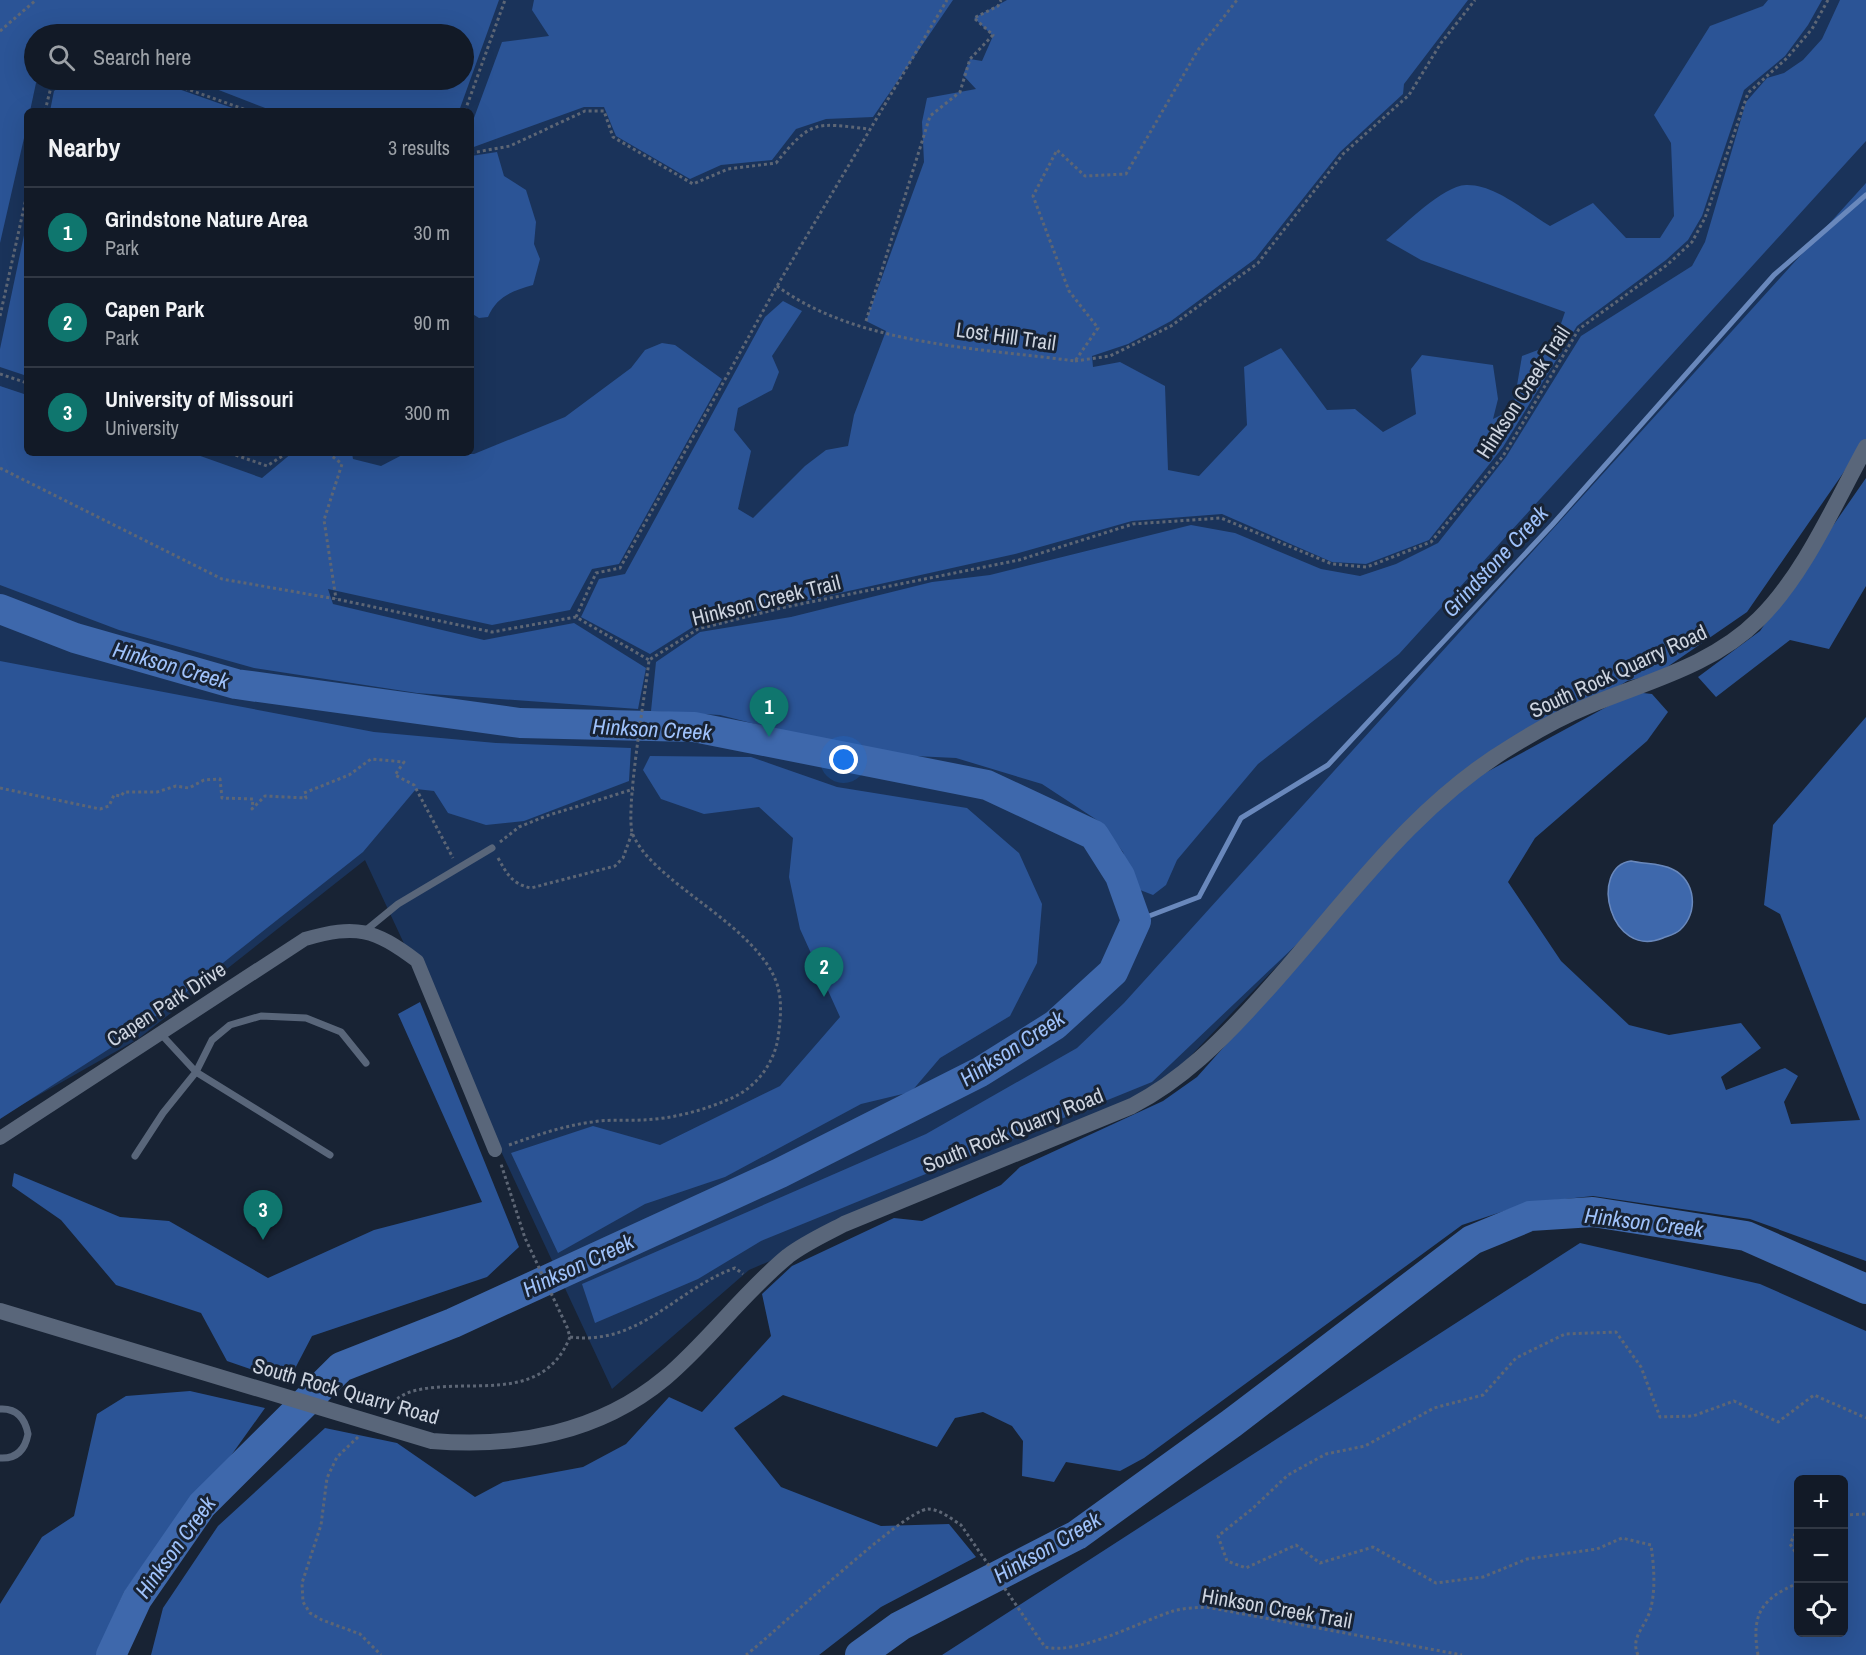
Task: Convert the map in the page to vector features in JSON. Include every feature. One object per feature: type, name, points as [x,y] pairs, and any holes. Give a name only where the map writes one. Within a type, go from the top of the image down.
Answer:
[{"type":"street","name":"South Rock Quarry Road","points":[[0,1311],[432,1441],[480,1443],[524,1439],[564,1432],[595,1420],[628,1404],[665,1378],[757,1284],[790,1255],[844,1224],[1132,1106],[1164,1089],[1201,1058],[1245,1015],[1389,849],[1447,791],[1512,746],[1586,707],[1700,662],[1733,642],[1760,619],[1784,589],[1866,447]]},
{"type":"street","name":"Capen Park Drive","points":[[0,1138],[305,939],[333,931],[365,931]]},
{"type":"street","points":[[365,931],[392,943],[417,961],[495,1150]]},
{"type":"lane","points":[[365,931],[398,904],[492,848]]},
{"type":"lane","points":[[135,1156],[163,1113],[196,1071],[212,1040],[230,1025],[261,1016],[306,1018],[341,1032],[366,1064]]},
{"type":"lane","points":[[160,1033],[196,1071],[330,1155]]},
{"type":"lane","points":[[0,1409],[14,1410],[21,1416],[28,1434],[21,1452],[13,1457],[0,1458]]},
{"type":"path","points":[[0,31],[36,0]]},
{"type":"path","points":[[474,86],[505,0]]},
{"type":"path","points":[[576,617],[596,573],[620,568],[777,286],[947,0]]},
{"type":"path","points":[[866,321],[930,116],[960,92],[970,58],[993,36],[974,18],[998,6],[1001,0]]},
{"type":"path","name":"Lost Hill Trail","points":[[777,286],[797,301],[886,335],[1075,361],[1098,328],[1069,291],[1033,196],[1057,150],[1085,176],[1126,174],[1198,50],[1237,0]]},
{"type":"path","points":[[1075,361],[1110,356],[1171,326],[1258,263],[1343,154],[1409,95],[1441,43],[1475,0]]},
{"type":"path","name":"Hinkson Creek Trail","points":[[650,660],[698,629],[781,608],[1019,560],[1133,524],[1221,518],[1332,564],[1367,567],[1431,542],[1503,456],[1579,329],[1667,265],[1692,243],[1705,218],[1748,93],[1787,58],[1812,29],[1828,0]]},
{"type":"path","points":[[46,108],[50,90]]},
{"type":"path","points":[[190,90],[241,108]]},
{"type":"path","points":[[466,108],[473,90]]},
{"type":"path","points":[[474,152],[510,146],[585,111],[604,111],[613,137],[693,184],[728,169],[776,163],[800,134],[824,124],[869,129]]},
{"type":"path","points":[[0,316],[24,208]]},
{"type":"path","points":[[0,374],[24,382]]},
{"type":"path","points":[[239,456],[267,465],[282,456]]},
{"type":"path","points":[[332,456],[342,464],[324,520],[336,599]]},
{"type":"path","points":[[0,468],[222,579],[336,599],[492,632],[576,617],[650,660],[636,755],[632,833],[623,858],[615,866],[531,888],[517,885],[507,875],[492,848],[528,823],[634,789]]},
{"type":"path","points":[[0,788],[100,808],[109,806],[114,795],[121,796],[124,792],[157,792],[176,786],[189,788],[204,780],[220,779],[222,798],[253,799],[252,809],[265,796],[306,798],[304,793],[349,775],[371,759],[404,762],[394,775],[414,785],[459,867]]},
{"type":"path","points":[[376,1419],[407,1392],[501,1385],[528,1380],[547,1370],[563,1355],[570,1337],[567,1327],[525,1238],[495,1150],[559,1126],[595,1121],[661,1119],[713,1105],[736,1096],[756,1082],[772,1057],[780,1019],[779,991],[771,972],[756,950],[646,856],[632,833]]},
{"type":"path","points":[[570,1337],[599,1339],[616,1335],[657,1315],[710,1277],[735,1268],[757,1284]]},
{"type":"path","points":[[1638,1655],[1636,1636],[1650,1611],[1654,1572],[1651,1545],[1622,1538],[1597,1550],[1527,1559],[1483,1577],[1436,1583],[1373,1547],[1320,1563],[1296,1545],[1246,1568],[1227,1561],[1218,1536],[1252,1509],[1288,1475],[1326,1454],[1365,1446],[1434,1408],[1482,1395],[1516,1358],[1565,1334],[1616,1332],[1641,1367],[1660,1417],[1693,1416],[1734,1401],[1778,1422],[1814,1395],[1866,1418]]},
{"type":"path","points":[[360,1434],[337,1457],[327,1478],[321,1525],[302,1583],[303,1602],[310,1613],[322,1620],[360,1634],[381,1655]]},
{"type":"path","name":"Hinkson Creek Trail","points":[[746,1655],[872,1546],[912,1515],[928,1509],[946,1515],[961,1525],[1045,1647],[1054,1650],[1078,1648],[1176,1610],[1206,1607],[1462,1655]]},
{"type":"path","points":[[1848,1515],[1866,1514]]},
{"type":"path","points":[[1794,1536],[1790,1544],[1794,1550]]},
{"type":"path","points":[[1758,1655],[1755,1629],[1760,1611],[1774,1594],[1794,1585]]},
{"type":"shaded area","points":[[0,0],[1866,0],[1866,435],[1743,609],[1439,798],[1151,1097],[749,1270],[612,1389],[365,860],[138,1039],[0,1117]]},
{"type":"shaded area","points":[[0,0],[499,0],[474,69],[474,24],[24,24],[24,90],[34,90],[31,108],[24,108],[24,138],[0,243]]},
{"type":"shaded area","points":[[534,0],[953,0],[873,117],[826,119],[796,129],[772,160],[721,165],[690,179],[616,136],[604,107],[584,107],[474,147],[474,118],[502,42],[549,36],[532,10]]},
{"type":"shaded area","points":[[1007,0],[1468,0],[1404,84],[1403,94],[1340,152],[1255,259],[1171,321],[1128,344],[1092,356],[1093,367],[1120,362],[1165,386],[1168,470],[1199,476],[1247,425],[1244,367],[1281,348],[1327,410],[1355,409],[1383,432],[1416,414],[1411,369],[1422,355],[1493,365],[1498,399],[1493,419],[1513,409],[1522,356],[1554,344],[1565,312],[1421,260],[1386,240],[1435,199],[1456,187],[1466,185],[1488,189],[1499,194],[1550,226],[1593,203],[1626,238],[1660,238],[1674,216],[1671,143],[1654,115],[1710,26],[1763,6],[1768,0],[1822,0],[1808,25],[1785,56],[1744,90],[1702,216],[1688,240],[1666,260],[1577,326],[1503,447],[1429,540],[1366,564],[1332,562],[1222,514],[1132,521],[1015,554],[696,625],[650,654],[581,617],[599,579],[625,574],[765,317],[783,301],[802,311],[772,356],[779,372],[772,390],[738,408],[734,430],[751,451],[738,509],[753,518],[805,466],[826,450],[848,446],[854,415],[886,331],[866,321],[924,162],[922,122],[927,98],[976,89],[963,75],[970,59],[982,61],[993,36],[974,18]]},
{"type":"shaded area","points":[[1840,0],[1866,0],[1866,141],[1399,654],[1258,764],[1177,860],[1166,885],[1153,895],[1135,888],[1123,852],[1100,822],[1042,784],[956,758],[872,754],[720,715],[651,711],[656,662],[700,632],[791,617],[932,582],[990,575],[1191,525],[1235,533],[1321,569],[1360,576],[1396,564],[1438,543],[1506,457],[1581,336],[1692,266],[1705,242],[1746,102],[1767,78],[1784,73],[1803,60],[1822,39]]},
{"type":"shaded area","points":[[181,90],[232,108],[51,108],[54,91]]},
{"type":"shaded area","points":[[219,90],[467,90],[460,108],[265,108]]},
{"type":"shaded area","points":[[497,152],[504,176],[526,190],[536,222],[534,244],[540,259],[533,285],[506,295],[496,304],[488,317],[479,318],[474,315],[474,156]]},
{"type":"shaded area","points":[[1866,183],[1866,440],[1747,612],[1657,674],[1627,681],[1461,786],[1634,692],[1652,694],[1668,712],[1647,741],[1535,838],[1508,882],[1561,961],[1629,1025],[1669,1035],[1741,1023],[1761,1048],[1721,1077],[1726,1090],[1785,1068],[1798,1076],[1784,1102],[1791,1124],[1860,1120],[1780,914],[1764,905],[1773,825],[1866,717],[1866,1261],[1750,1219],[1593,1196],[1528,1203],[1462,1225],[1144,1458],[1120,1471],[1066,1462],[1054,1482],[1022,1476],[1023,1441],[1012,1426],[983,1412],[955,1418],[937,1447],[783,1395],[734,1428],[781,1487],[881,1526],[949,1524],[976,1557],[881,1607],[819,1655],[151,1655],[163,1608],[218,1526],[325,1428],[397,1443],[475,1497],[503,1482],[583,1467],[626,1444],[669,1397],[702,1412],[771,1336],[762,1294],[792,1266],[894,1218],[922,1221],[1001,1185],[1020,1167],[1163,1101],[1197,1077],[1289,974],[1316,926],[1152,1082],[761,1241],[698,1279],[595,1323],[582,1284],[926,1134],[1077,1048],[1124,1003]]},
{"type":"shaded area","points":[[24,235],[24,375],[0,367],[0,349]]},
{"type":"shaded area","points":[[662,343],[675,345],[722,379],[619,564],[592,569],[570,610],[492,625],[328,589],[333,604],[484,640],[574,623],[646,668],[638,709],[417,693],[254,668],[119,630],[0,585],[0,386],[24,394],[24,456],[200,456],[262,478],[288,456],[352,456],[353,459],[381,466],[400,456],[474,456],[474,454],[565,417],[631,368],[645,350]]},
{"type":"shaded area","points":[[1866,478],[1866,586],[1829,649],[1790,640],[1716,697],[1698,677],[1760,631]]},
{"type":"shaded area","points":[[0,661],[374,732],[496,743],[631,748],[629,781],[524,821],[486,825],[448,813],[434,791],[416,789],[363,852],[137,1031],[0,1119]]},
{"type":"shaded area","points":[[650,756],[751,757],[837,787],[967,808],[1019,853],[1042,904],[1037,963],[1010,1016],[940,1058],[911,1092],[861,1104],[725,1177],[645,1204],[558,1253],[511,1153],[593,1126],[660,1145],[780,1086],[840,1017],[800,929],[789,877],[793,838],[759,807],[704,814],[661,799],[643,770]]},
{"type":"shaded area","points":[[1631,861],[1668,867],[1680,874],[1686,881],[1692,897],[1690,915],[1686,923],[1674,934],[1645,941],[1630,936],[1618,925],[1611,910],[1608,894],[1610,879],[1618,867]]},
{"type":"shaded area","points":[[420,1002],[519,1247],[487,1277],[312,1336],[288,1382],[227,1361],[201,1313],[116,1285],[61,1220],[12,1186],[14,1173],[120,1217],[169,1221],[268,1278],[374,1230],[482,1202],[398,1014]]},
{"type":"shaded area","points":[[1580,1243],[1760,1284],[1866,1331],[1866,1655],[942,1655]]},
{"type":"shaded area","points":[[190,1391],[265,1408],[215,1478],[192,1496],[124,1592],[96,1655],[0,1655],[0,1604],[42,1537],[74,1516],[97,1414],[126,1396]]},
{"type":"waterway","name":"Grindstone Creek","points":[[1136,921],[1199,897],[1241,818],[1328,765],[1552,525],[1774,275],[1866,195]]},
{"type":"waterway","name":"Hinkson Creek","points":[[0,609],[75,638],[236,684],[520,723],[694,727],[987,785],[1094,835],[1120,876],[1136,921],[1113,972],[1055,1025],[980,1072],[780,1173],[453,1323],[341,1367],[202,1505],[137,1599],[111,1655]]},
{"type":"waterway","name":"Hinkson Creek","points":[[860,1655],[900,1626],[1077,1535],[1232,1423],[1472,1240],[1530,1216],[1593,1212],[1746,1236],[1866,1289]]},
{"type":"place","name":"Grindstone Nature Area","points":[[769,737]]},
{"type":"place","name":"Capen Park","points":[[824,997]]},
{"type":"place","name":"University of Missouri","points":[[263,1240]]}]
